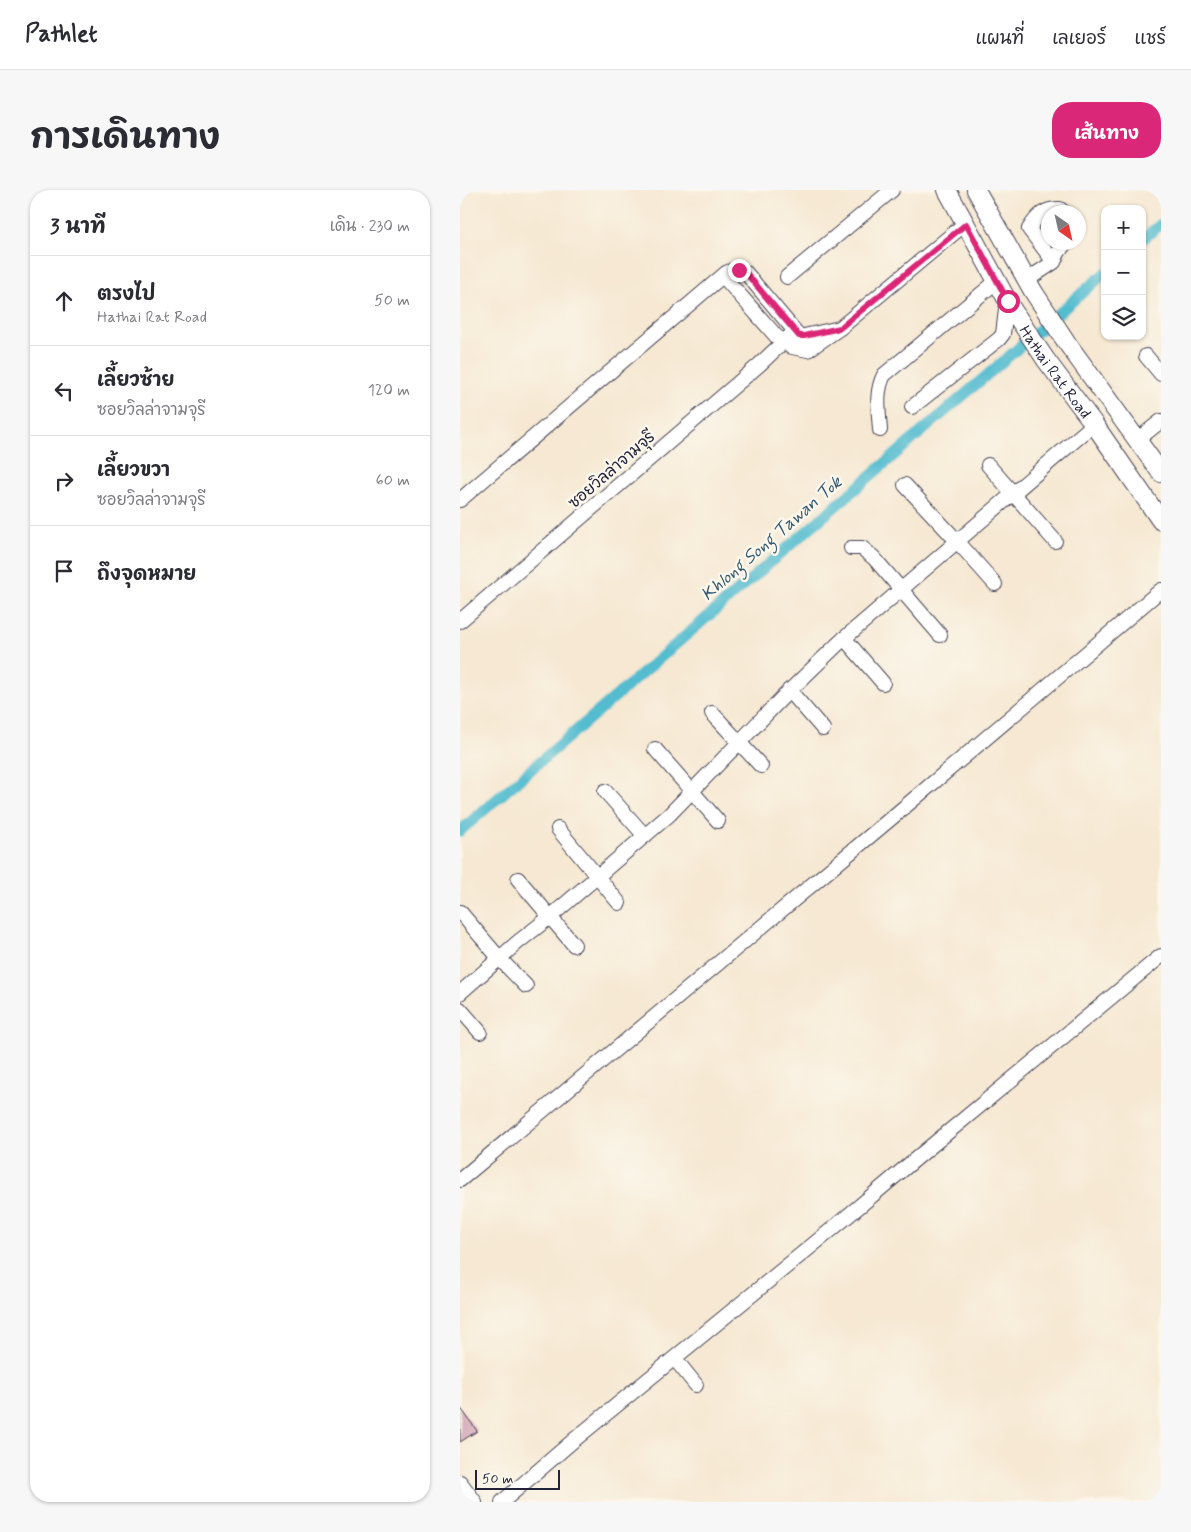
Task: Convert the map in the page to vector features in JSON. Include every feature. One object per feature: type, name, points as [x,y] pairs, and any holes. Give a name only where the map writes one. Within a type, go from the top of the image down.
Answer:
[{"type":"main road","name":"Hathai Rat Road","points":[[947,190],[1010,305],[1046,360],[1094,424],[1161,521]]},
{"type":"main road","name":"Hathai Rat Road","points":[[976,190],[1030,285],[1067,343],[1161,473]]},
{"type":"street","points":[[787,277],[892,190]]},
{"type":"street","points":[[1041,215],[1034,219],[1029,228],[1041,244]]},
{"type":"street","points":[[723,276],[776,336],[792,347],[808,350],[840,328],[966,224]]},
{"type":"street","points":[[1045,250],[1054,262]]},
{"type":"street","points":[[1030,285],[1054,262],[1060,250]]},
{"type":"street","points":[[460,500],[733,269],[746,273],[799,336],[840,328]]},
{"type":"street","points":[[880,430],[879,384],[884,375],[997,282]]},
{"type":"street","points":[[912,407],[1000,339],[1010,305]]},
{"type":"street","name":"ซอยวิลล่าจามจุรี","points":[[460,621],[795,332]]},
{"type":"street","points":[[1146,356],[1161,374]]},
{"type":"street","points":[[1138,440],[1161,421]]},
{"type":"street","points":[[460,994],[518,942],[670,815],[789,690],[844,638],[1094,424]]},
{"type":"street","points":[[988,465],[1055,541]]},
{"type":"street","points":[[905,485],[958,541],[995,584]]},
{"type":"street","points":[[851,548],[862,548],[874,558],[940,635]]},
{"type":"street","points":[[460,1180],[1161,590]]},
{"type":"street","points":[[844,638],[883,683]]},
{"type":"street","points":[[789,690],[823,729]]},
{"type":"street","points":[[712,713],[761,766]]},
{"type":"street","points":[[655,749],[718,821]]},
{"type":"street","points":[[605,791],[645,836]]},
{"type":"street","points":[[558,829],[619,903]]},
{"type":"street","points":[[518,879],[574,945]]},
{"type":"street","points":[[460,912],[526,986]]},
{"type":"street","points":[[502,1502],[574,1440],[675,1359],[1161,956]]},
{"type":"street","points":[[460,1009],[480,1032]]},
{"type":"street","points":[[675,1359],[696,1385]]},
{"type":"street","points":[[460,1482],[475,1502]]},
{"type":"building","points":[[460,1407],[477,1431],[460,1442]]},
{"type":"waterway","name":"Khlong Song Tawan Tok","points":[[1146,237],[1161,224]]},
{"type":"waterway","name":"Khlong Song Tawan Tok","points":[[460,831],[1101,276]]},
{"type":"route","points":[[739,270],[746,273],[799,336],[804,336],[840,328],[966,224],[1008,301]]}]
